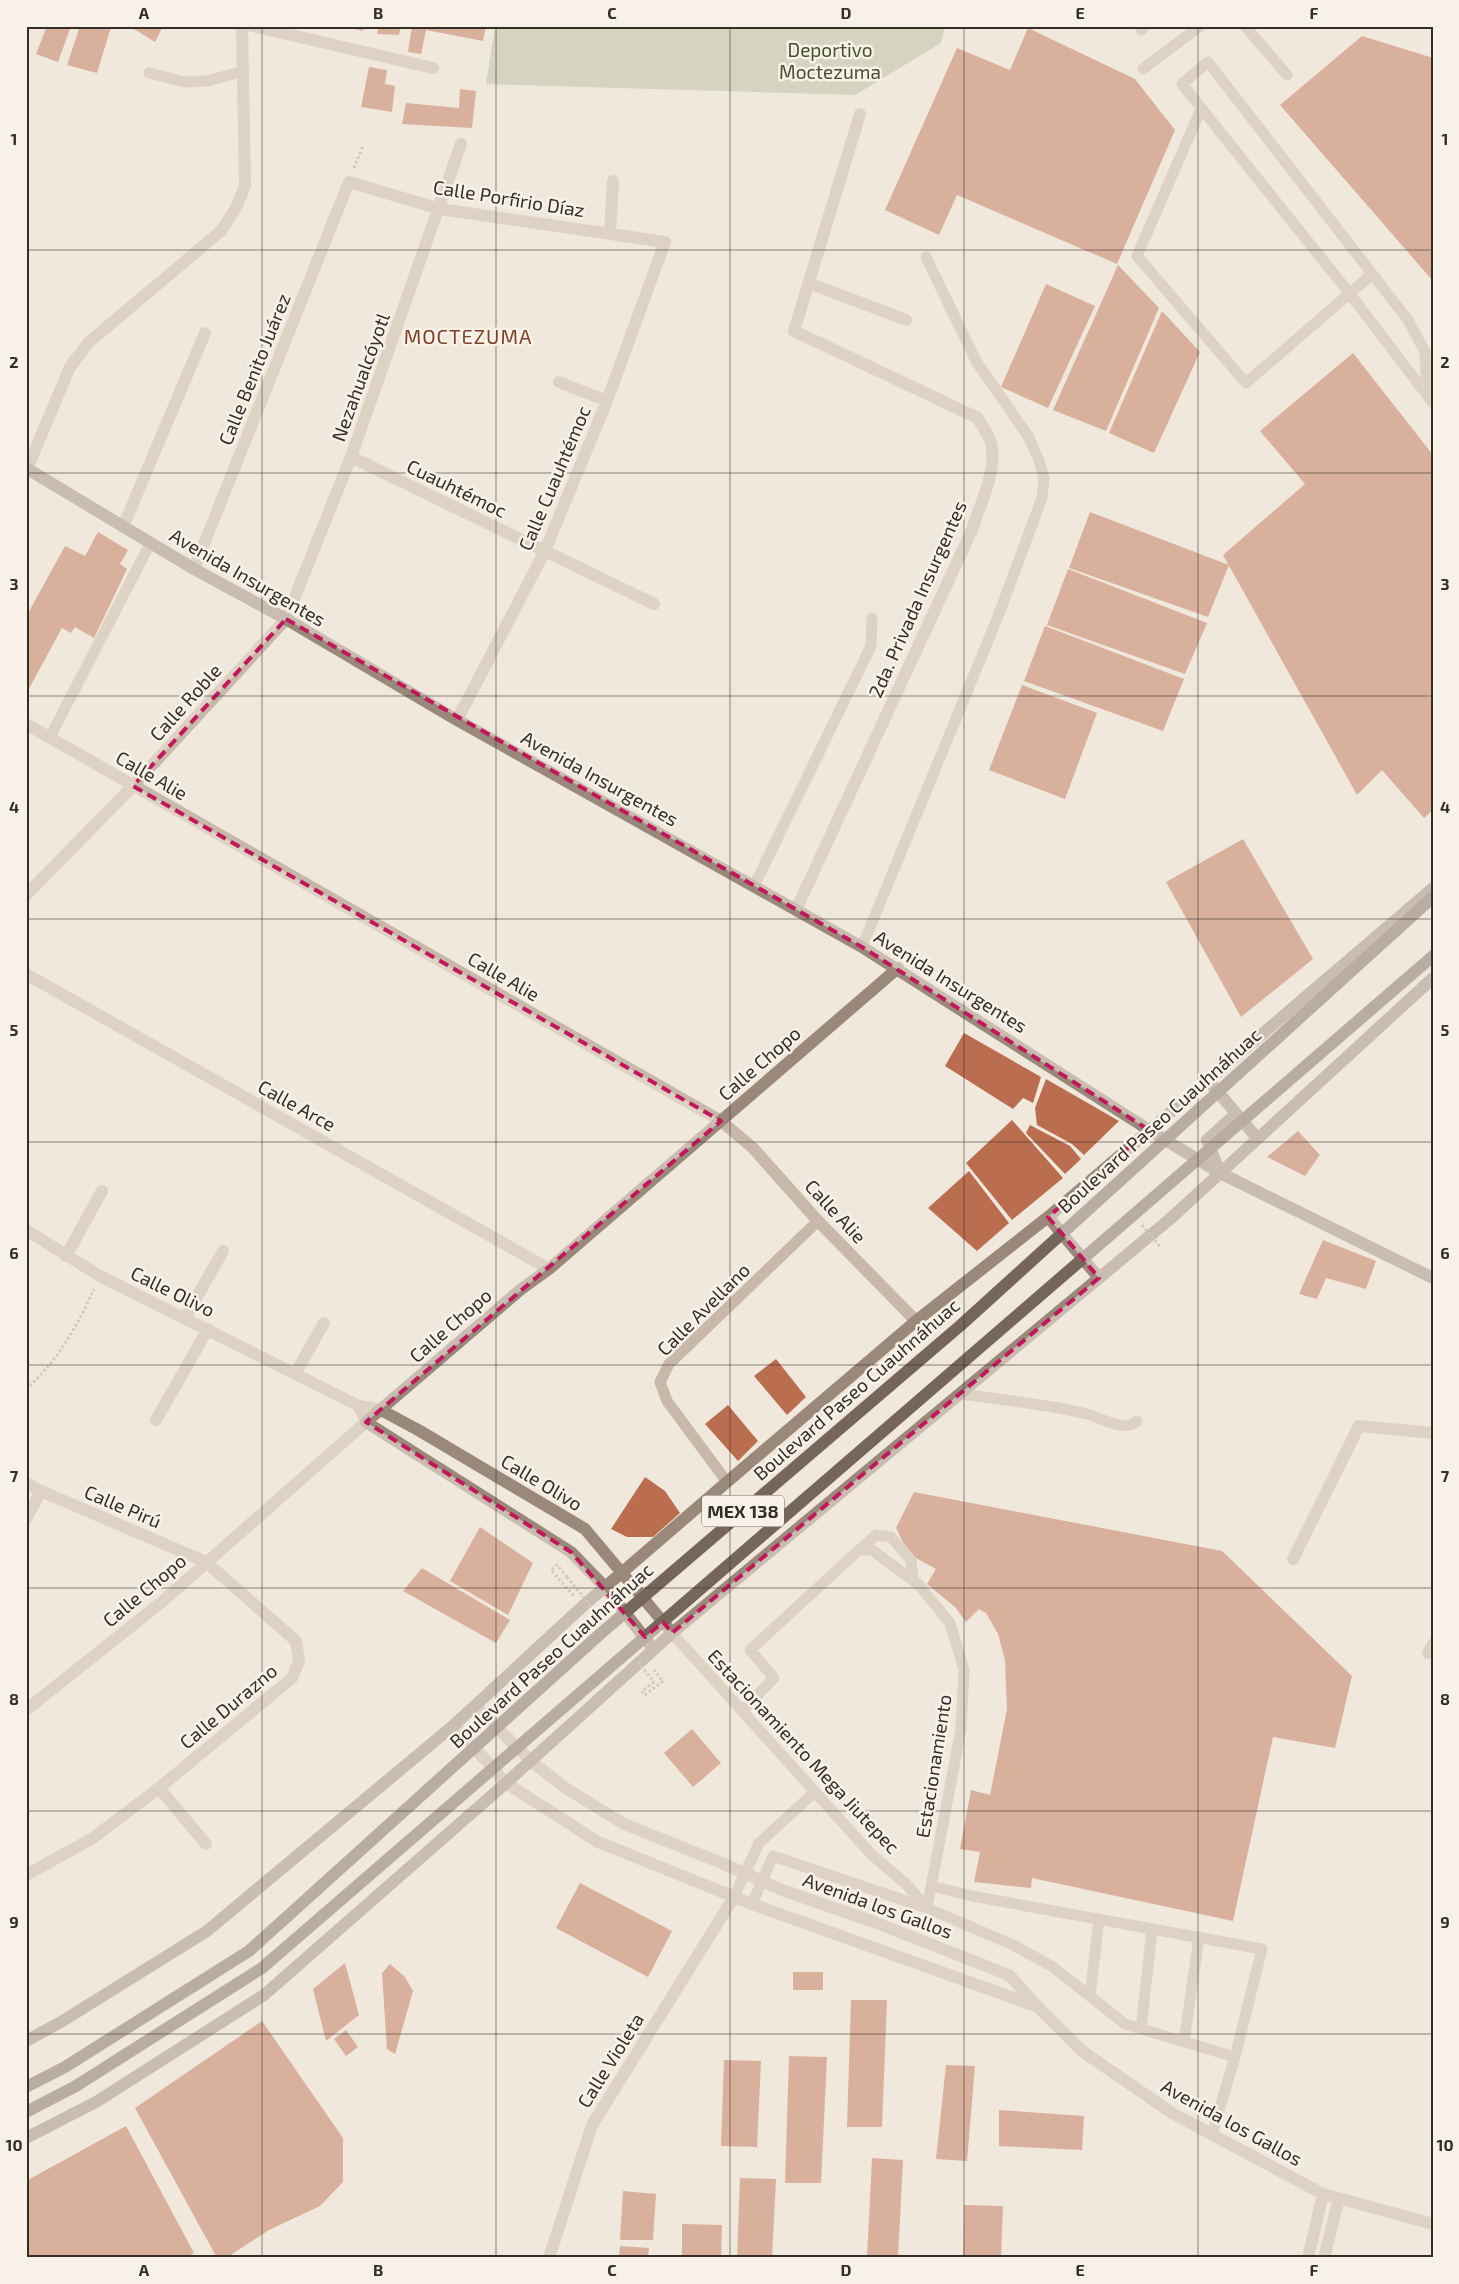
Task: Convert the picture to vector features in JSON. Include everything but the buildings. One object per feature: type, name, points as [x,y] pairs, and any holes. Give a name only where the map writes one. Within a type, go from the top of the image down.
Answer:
[{"type":"main road","name":"Boulevard Paseo Cuauhnáhuac","points":[[26,2087],[65,2066],[249,1951],[607,1629],[961,1325],[1433,897]]},
{"type":"main road","name":"MEX 138","points":[[26,2112],[76,2086],[262,1968],[1433,956]]},
{"type":"street","points":[[27,468],[70,367],[89,342],[220,231],[236,208],[245,186],[242,26]]},
{"type":"street","points":[[252,26],[434,68]]},
{"type":"street","name":"2da. Privada Insurgentes","points":[[796,910],[972,530],[988,479],[992,456],[990,441],[978,418],[794,331],[860,114]]},
{"type":"street","name":"Nezahualcóyotl","points":[[286,619],[351,457],[462,144]]},
{"type":"street","name":"Calle Porfirio Díaz","points":[[349,182],[440,209],[665,242]]},
{"type":"street","name":"Calle Benito Juárez","points":[[194,569],[349,182]]},
{"type":"street","points":[[610,233],[613,182]]},
{"type":"street","name":"Calle Cuauhtémoc","points":[[458,720],[544,553],[607,401],[665,242]]},
{"type":"street","points":[[809,283],[906,320]]},
{"type":"street","points":[[123,526],[204,333]]},
{"type":"street","points":[[559,382],[607,401]]},
{"type":"street","name":"Cuauhtémoc","points":[[351,457],[544,553],[654,604]]},
{"type":"street","name":"Avenida Insurgentes","points":[[27,468],[194,569],[286,619],[458,720],[898,968],[1149,1130],[1220,1173],[1433,1278]]},
{"type":"street","name":"Calle Roble","points":[[26,895],[133,786],[286,619]]},
{"type":"street","name":"Calle Alie","points":[[26,724],[721,1121],[753,1148],[818,1221],[916,1321]]},
{"type":"street","name":"Boulevard Paseo Cuauhnáhuac","points":[[26,2041],[61,2022],[207,1931],[454,1725],[622,1572],[916,1321],[1048,1217],[1433,888]]},
{"type":"street","name":"Calle Chopo","points":[[26,1710],[163,1601],[366,1422],[520,1290],[549,1269],[898,968]]},
{"type":"street","name":"Calle Arce","points":[[26,974],[549,1269]]},
{"type":"street","name":"MEX 138","points":[[26,2138],[96,2102],[264,1995],[506,1784],[672,1633],[961,1394],[1220,1173],[1433,978]]},
{"type":"street","points":[[1208,1081],[1257,1138]]},
{"type":"street","points":[[1220,1173],[1207,1140],[1236,1114]]},
{"type":"street","points":[[66,1256],[102,1192]]},
{"type":"street","points":[[1048,1217],[1099,1278]]},
{"type":"street","name":"Calle Olivo","points":[[26,1230],[100,1276],[360,1406],[381,1410],[420,1431],[585,1529],[672,1633]]},
{"type":"street","points":[[185,1318],[223,1251]]},
{"type":"street","points":[[295,1374],[324,1323]]},
{"type":"street","points":[[156,1420],[208,1329]]},
{"type":"street","points":[[360,1406],[366,1422],[572,1552],[605,1587],[654,1649]]},
{"type":"street","points":[[1294,1559],[1359,1426],[1433,1433]]},
{"type":"street","name":"Calle Pirú","points":[[26,1483],[206,1562]]},
{"type":"street","points":[[26,1519],[41,1491]]},
{"type":"street","name":"Calle Durazno","points":[[26,1875],[93,1838],[159,1788],[292,1678],[299,1661],[296,1641],[206,1562]]},
{"type":"street","points":[[474,1706],[531,1761]]},
{"type":"street","points":[[454,1725],[506,1784],[598,1842],[729,1895]]},
{"type":"street","name":"Avenida los Gallos","points":[[531,1761],[564,1787],[624,1824],[761,1881],[1009,1975],[1082,2051],[1172,2113],[1324,2194],[1433,2224]]},
{"type":"street","points":[[159,1788],[206,1844]]},
{"type":"street","name":"Avenida los Gallos","points":[[729,1895],[1038,2007]]},
{"type":"street","name":"Calle Violeta","points":[[549,2258],[592,2125],[729,1895]]},
{"type":"street","points":[[1308,2258],[1324,2194]]},
{"type":"street","points":[[1324,2258],[1339,2198]]},
{"type":"lane","points":[[1143,69],[1200,26]]},
{"type":"lane","points":[[1246,26],[1287,75]]},
{"type":"lane","points":[[1208,62],[1371,275],[1408,320],[1425,352],[1430,399],[1350,294],[1182,84],[1208,62]]},
{"type":"lane","points":[[149,73],[185,82],[207,81],[244,70]]},
{"type":"lane","points":[[1201,109],[1137,256],[1246,383],[1371,275]]},
{"type":"lane","points":[[862,947],[997,619],[1042,498],[1044,478],[1039,460],[1028,436],[976,361],[926,257]]},
{"type":"lane","points":[[50,737],[151,542]]},
{"type":"lane","points":[[754,886],[872,646],[872,618]]},
{"type":"lane","name":"Calle Avellano","points":[[727,1482],[667,1401],[660,1382],[669,1364],[818,1221]]},
{"type":"lane","points":[[961,1394],[1048,1406],[1087,1414],[1124,1426],[1132,1425],[1137,1421]]},
{"type":"lane","points":[[742,1711],[774,1678],[750,1650],[876,1535],[891,1537],[911,1560],[913,1580]]},
{"type":"lane","name":"Estacionamiento","points":[[859,1550],[872,1550],[913,1580],[950,1623],[964,1670],[961,1729],[927,1908]]},
{"type":"lane","name":"Estacionamiento Mega Jiutepec","points":[[672,1633],[870,1853],[907,1885],[927,1908],[1029,1954],[1052,1967],[1125,2024],[1235,2058]]},
{"type":"lane","points":[[729,1895],[746,1874],[759,1843],[815,1792]]},
{"type":"lane","points":[[752,1904],[773,1856],[927,1908]]},
{"type":"lane","points":[[932,1886],[972,1896],[1262,1949],[1235,2058],[1212,2134]]},
{"type":"lane","points":[[1090,1996],[1099,1919]]},
{"type":"lane","points":[[1141,2029],[1152,1929]]},
{"type":"lane","points":[[1184,2042],[1199,1937]]},
{"type":"path","points":[[349,182],[363,146]]},
{"type":"path","points":[[26,1389],[39,1378],[78,1323],[100,1276]]},
{"type":"path","points":[[562,1583],[551,1570],[556,1565],[567,1577]]},
{"type":"path","points":[[654,1682],[642,1691],[645,1694],[663,1681]]},
{"type":"highlighted area","points":[[286,619],[862,947],[1149,1130],[1048,1217],[1099,1278],[672,1633],[663,1622],[645,1637],[571,1552],[366,1422],[721,1121],[133,786]]},
{"type":"green space","name":"Deportivo Moctezuma","points":[[495,26],[945,26],[941,43],[855,95],[486,84]]},
{"type":"district","name":"MOCTEZUMA","points":[[468,336]]}]
